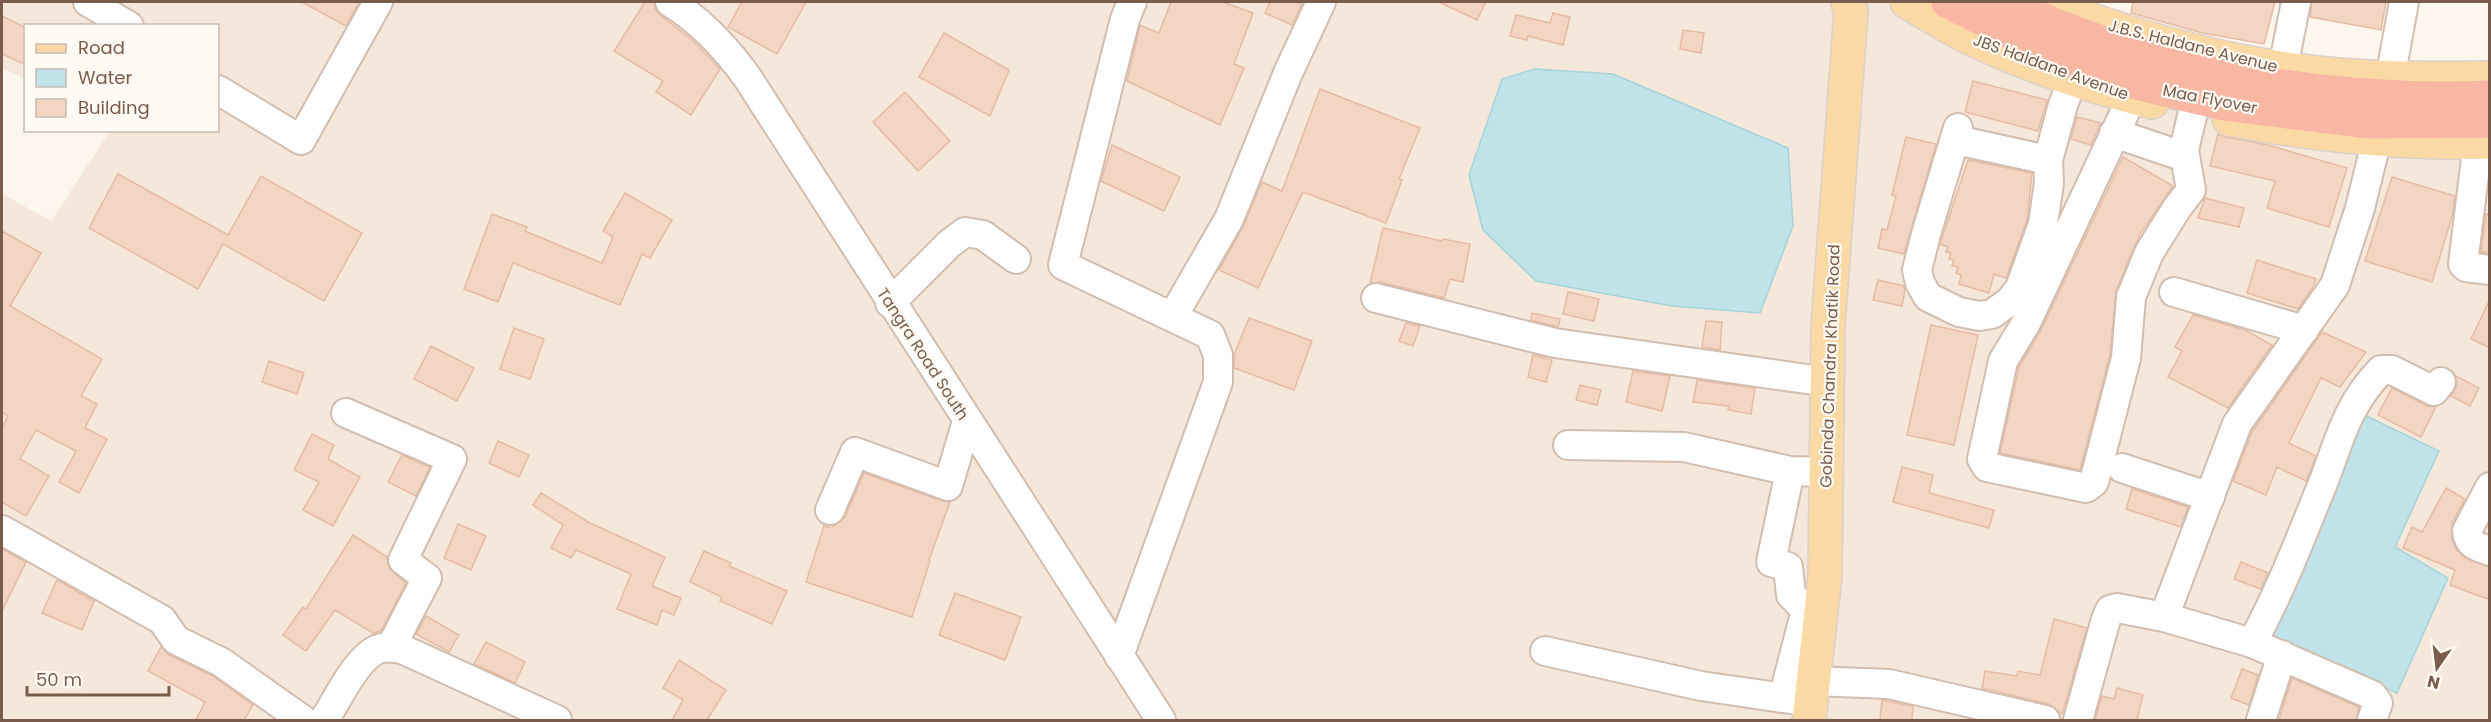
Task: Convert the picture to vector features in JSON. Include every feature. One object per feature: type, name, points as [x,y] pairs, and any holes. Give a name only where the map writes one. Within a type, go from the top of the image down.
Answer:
[{"type":"highway","name":"Maa Flyover","points":[[1948,2],[2059,57],[2139,84],[2224,104],[2486,135]]},
{"type":"highway","name":"Maa Flyover","points":[[2003,2],[2106,44],[2220,74],[2334,93],[2391,98],[2490,97]]},
{"type":"main road","name":"JBS Haldane Avenue","points":[[1907,2],[1965,36],[2073,78],[2132,97],[2193,112],[2317,133],[2377,139],[2486,135]]},
{"type":"main road","name":"J.B.S. Haldane Avenue","points":[[2044,2],[2080,16],[2247,63],[2390,79],[2490,78]]},
{"type":"main road","name":"Gobinda Chandra Khatik Road","points":[[1804,700],[1825,576],[1828,326],[1852,5]]},
{"type":"street","points":[[88,2],[126,24]]},
{"type":"street","points":[[219,91],[301,140],[378,2]]},
{"type":"street","name":"Tangra Road South","points":[[670,2],[712,35],[732,56],[1161,720]]},
{"type":"street","points":[[1119,656],[1218,382],[1218,355],[1210,335],[1063,265],[1125,19],[1132,2]]},
{"type":"street","points":[[1173,316],[1229,219],[1288,73],[1321,2]]},
{"type":"street","points":[[2283,68],[2295,2]]},
{"type":"street","points":[[2390,79],[2404,2]]},
{"type":"street","points":[[2048,160],[1957,134],[1917,270],[1920,283],[1928,297],[1959,312],[1971,315],[1992,314],[2010,301],[2020,288],[2043,224],[2049,183],[2048,160],[2073,78]]},
{"type":"street","points":[[2132,97],[2026,323],[2003,361],[1982,459],[1987,467],[2086,488],[2094,482],[2126,358],[2131,297],[2150,253],[2177,208],[2191,190],[2184,150],[2193,112]]},
{"type":"street","points":[[2114,133],[2185,157]]},
{"type":"street","points":[[2486,135],[2463,264],[2466,267],[2490,270]]},
{"type":"street","points":[[2164,617],[2237,424],[2335,285],[2360,208],[2377,139]]},
{"type":"street","points":[[890,303],[949,243],[965,232],[983,235],[1016,259]]},
{"type":"street","points":[[2174,292],[2304,330]]},
{"type":"street","points":[[1376,298],[1555,343],[1827,382]]},
{"type":"street","points":[[2252,643],[2273,604],[2349,412],[2366,385],[2381,369],[2392,370],[2434,391],[2441,382]]},
{"type":"street","points":[[346,413],[452,459],[404,561],[427,578],[392,647]]},
{"type":"street","points":[[830,510],[855,452],[948,486],[967,421]]},
{"type":"street","points":[[1568,445],[1684,447],[1790,471],[1826,472]]},
{"type":"street","points":[[2122,468],[2210,497]]},
{"type":"street","points":[[1790,471],[1771,562],[1788,567],[1791,595],[1806,610],[1804,700]]},
{"type":"street","points":[[2490,487],[2467,531],[2472,544],[2490,551]]},
{"type":"street","points":[[2,530],[162,620],[176,640],[221,662],[303,720]]},
{"type":"street","points":[[2078,720],[2110,610],[2117,608],[2164,617],[2252,643],[2282,655],[2372,695],[2378,703],[2372,720]]},
{"type":"street","points":[[324,720],[366,657],[379,648],[392,647],[402,649],[557,720]]},
{"type":"street","points":[[1545,651],[1701,687],[1804,700],[1889,684],[2045,720]]},
{"type":"street","points":[[2261,720],[2282,655]]},
{"type":"shaded area","points":[[2,2],[1945,2],[2489,121],[2489,720],[2,720],[2,194],[51,221],[109,132],[219,132],[219,24],[24,24],[24,79],[2,68]],"holes":[[[1536,281],[1760,312],[1672,306]],[[2356,411],[2439,451],[2395,547]]]},
{"type":"water","points":[[1535,69],[1613,74],[1788,148],[1793,226],[1760,313],[1672,306],[1536,281],[1483,230],[1469,175],[1502,79]]},
{"type":"water","points":[[2356,411],[2439,451],[2395,547],[2448,578],[2397,693],[2266,637]]},
{"type":"building","points":[[302,2],[359,2],[346,26]]},
{"type":"building","points":[[645,2],[654,2],[655,9],[660,15],[691,39],[720,69],[691,115],[656,92],[663,81],[614,51]]},
{"type":"building","points":[[742,2],[806,2],[777,54],[728,27]]},
{"type":"building","points":[[1171,2],[1223,2],[1253,13],[1234,64],[1244,68],[1220,125],[1127,81],[1140,25],[1159,33]]},
{"type":"building","points":[[1270,2],[1302,4],[1292,25],[1265,13]]},
{"type":"building","points":[[1439,2],[1486,2],[1477,20]]},
{"type":"building","points":[[2133,2],[2275,2],[2264,44],[2202,33],[2131,13]]},
{"type":"building","points":[[2312,2],[2386,2],[2381,30],[2310,17]]},
{"type":"building","points":[[1553,13],[1570,17],[1563,45],[1528,36],[1527,40],[1510,36],[1516,15],[1550,23]]},
{"type":"building","points":[[2,16],[24,27],[24,64],[2,54]]},
{"type":"building","points":[[1683,30],[1704,33],[1701,53],[1680,49]]},
{"type":"building","points":[[944,33],[1009,70],[990,116],[919,77]]},
{"type":"building","points":[[1973,81],[2047,100],[2038,131],[1965,112]]},
{"type":"building","points":[[1320,89],[1420,128],[1399,179],[1402,180],[1386,223],[1303,192],[1258,288],[1219,270],[1243,227],[1262,182],[1282,191]]},
{"type":"building","points":[[905,92],[950,141],[918,171],[873,122]]},
{"type":"building","points":[[2077,117],[2101,123],[2091,145],[2071,139]]},
{"type":"building","points":[[2218,134],[2268,145],[2347,168],[2329,227],[2267,208],[2275,181],[2210,166]]},
{"type":"building","points":[[1906,137],[1936,144],[1904,254],[1878,248],[1882,229],[1887,230],[1896,196],[1892,195]]},
{"type":"building","points":[[1112,145],[1180,177],[1164,211],[1101,181]]},
{"type":"building","points":[[2123,157],[2173,186],[2140,234],[2116,291],[2110,355],[2080,470],[2000,453],[2019,367],[2041,330]]},
{"type":"building","points":[[1968,160],[2032,173],[2027,220],[2006,278],[1994,274],[1989,293],[1959,284],[1961,275],[1956,273],[1958,267],[1952,266],[1954,260],[1949,259],[1951,253],[1946,252],[1948,247],[1940,244]]},
{"type":"building","points":[[118,174],[228,235],[261,176],[362,233],[324,301],[223,244],[198,289],[89,228]]},
{"type":"building","points":[[2392,177],[2455,196],[2452,217],[2432,282],[2365,261]]},
{"type":"building","points":[[625,193],[672,220],[650,258],[642,254],[620,305],[513,263],[498,302],[464,289],[492,214],[527,227],[525,231],[602,263],[613,237],[603,231]]},
{"type":"building","points":[[2205,198],[2244,208],[2239,227],[2198,218]]},
{"type":"building","points":[[2486,214],[2490,214],[2490,253],[2481,252]]},
{"type":"building","points":[[1383,228],[1442,241],[1443,239],[1470,244],[1463,282],[1450,279],[1444,298],[1380,282],[1370,283]]},
{"type":"building","points":[[2,231],[41,253],[10,306],[102,359],[81,396],[97,404],[85,428],[107,439],[79,493],[59,482],[76,451],[36,430],[20,459],[49,476],[26,516],[2,502],[2,428],[8,416],[2,412]]},
{"type":"building","points":[[2257,260],[2316,279],[2298,309],[2247,293]]},
{"type":"building","points":[[1878,280],[1904,286],[1902,306],[1873,300]]},
{"type":"building","points":[[1568,292],[1599,299],[1594,321],[1563,314]]},
{"type":"building","points":[[2490,299],[2490,348],[2471,339]]},
{"type":"building","points":[[1532,313],[1560,319],[1558,327],[1531,320]]},
{"type":"building","points":[[2193,315],[2245,330],[2272,345],[2228,408],[2168,377],[2182,351],[2175,347]]},
{"type":"building","points":[[1249,318],[1312,341],[1294,390],[1234,368],[1234,355]]},
{"type":"building","points":[[1706,321],[1722,322],[1720,350],[1702,347]]},
{"type":"building","points":[[1406,323],[1420,326],[1413,346],[1399,341]]},
{"type":"building","points":[[1931,325],[1978,335],[1954,445],[1907,435]]},
{"type":"building","points":[[514,328],[544,339],[530,379],[500,369]]},
{"type":"building","points":[[2322,332],[2366,352],[2340,387],[2321,378],[2289,443],[2316,456],[2306,481],[2277,467],[2266,495],[2233,481],[2252,432]]},
{"type":"building","points":[[431,346],[474,368],[457,401],[414,379]]},
{"type":"building","points":[[1533,355],[1552,360],[1546,382],[1528,377]]},
{"type":"building","points":[[269,361],[304,373],[297,394],[262,382]]},
{"type":"building","points":[[1633,371],[1670,376],[1662,411],[1626,402]]},
{"type":"building","points":[[2456,376],[2479,388],[2470,406],[2451,396],[2457,385]]},
{"type":"building","points":[[1697,380],[1755,388],[1751,414],[1728,410],[1729,406],[1693,402]]},
{"type":"building","points":[[1580,385],[1601,390],[1597,405],[1576,400]]},
{"type":"building","points":[[2392,388],[2427,406],[2436,407],[2421,437],[2378,415]]},
{"type":"building","points":[[312,434],[334,445],[328,459],[360,477],[333,526],[303,510],[319,482],[294,470]]},
{"type":"building","points":[[498,441],[529,455],[519,477],[489,463]]},
{"type":"building","points":[[402,455],[430,467],[416,496],[388,482]]},
{"type":"building","points":[[1902,467],[1933,475],[1929,493],[1994,510],[1989,528],[1893,502]]},
{"type":"building","points":[[864,473],[950,502],[912,617],[806,582],[824,526],[831,528],[845,517]]},
{"type":"building","points":[[2446,488],[2465,499],[2452,523],[2452,539],[2456,549],[2464,557],[2490,567],[2490,600],[2450,585],[2455,570],[2403,548],[2412,527],[2422,532]]},
{"type":"building","points":[[2132,489],[2188,507],[2181,527],[2126,509]]},
{"type":"building","points":[[541,493],[590,523],[665,557],[652,586],[681,598],[674,615],[662,610],[657,625],[617,609],[631,574],[576,550],[571,558],[551,548],[563,525],[533,505]]},
{"type":"building","points":[[458,524],[486,536],[471,570],[444,558]]},
{"type":"building","points":[[353,535],[387,557],[389,568],[406,583],[381,631],[373,633],[335,610],[306,651],[283,635],[303,607],[306,609]]},
{"type":"building","points":[[2,549],[26,562],[2,611]]},
{"type":"building","points":[[704,551],[731,563],[729,566],[787,591],[772,624],[720,601],[722,597],[690,582]]},
{"type":"building","points":[[2241,562],[2268,573],[2261,589],[2234,579]]},
{"type":"building","points":[[57,580],[94,601],[82,630],[42,613]]},
{"type":"building","points":[[955,593],[1021,617],[1005,660],[939,635]]},
{"type":"building","points":[[426,616],[459,635],[449,652],[416,634]]},
{"type":"building","points":[[2054,619],[2087,628],[2062,714],[2049,704],[1982,688],[1985,671],[2017,676],[2018,671],[2040,675]]},
{"type":"building","points":[[486,642],[525,662],[515,683],[474,664]]},
{"type":"building","points":[[161,647],[169,655],[213,676],[253,705],[244,720],[196,720],[205,702],[148,671]]},
{"type":"building","points":[[679,660],[726,690],[707,720],[672,720],[683,700],[663,688]]},
{"type":"building","points":[[2242,669],[2258,675],[2249,705],[2231,698]]},
{"type":"building","points":[[2292,678],[2359,707],[2356,720],[2279,720]]},
{"type":"building","points":[[2117,688],[2143,695],[2137,720],[2095,720],[2102,696],[2114,699]]},
{"type":"building","points":[[1882,700],[1913,706],[1912,720],[1880,720]]}]
